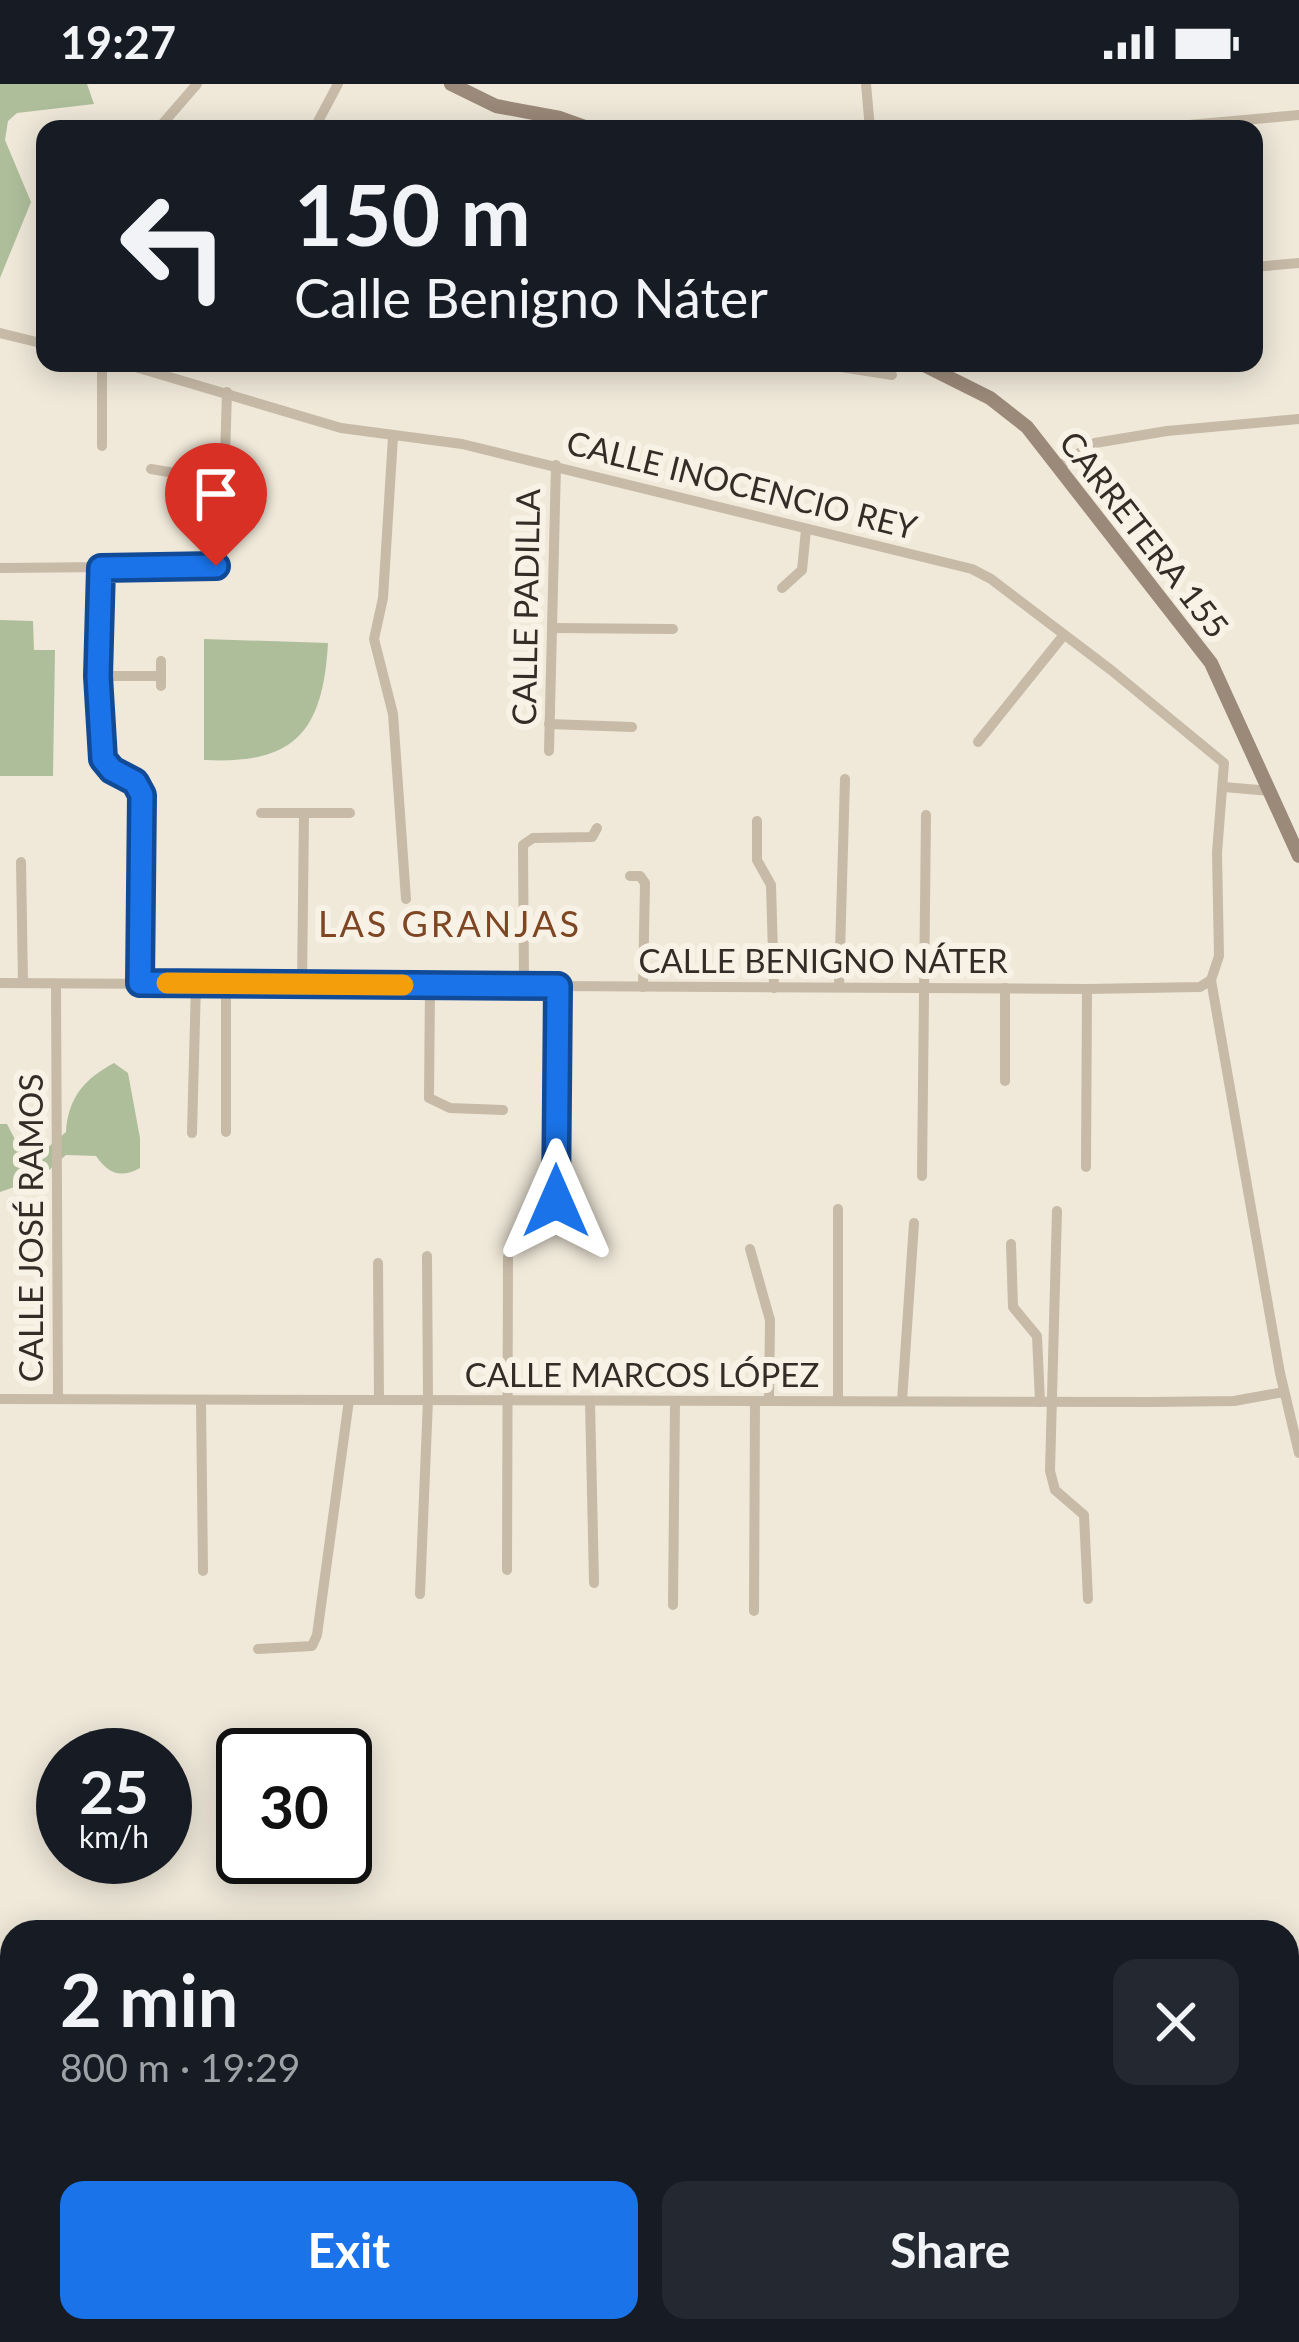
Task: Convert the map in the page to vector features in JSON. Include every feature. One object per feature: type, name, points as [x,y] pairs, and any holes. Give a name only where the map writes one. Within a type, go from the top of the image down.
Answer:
[{"type":"street","points":[[166,120],[197,84]]},
{"type":"street","points":[[319,120],[338,84]]},
{"type":"street","points":[[451,84],[496,106],[545,120]]},
{"type":"street","points":[[866,84],[869,120]]},
{"type":"street","points":[[1244,120],[1299,115]]},
{"type":"street","points":[[1263,266],[1299,263]]},
{"type":"street","points":[[0,333],[36,342]]},
{"type":"street","points":[[102,372],[102,446]]},
{"type":"street","name":"CALLE INOCENCIO REY","points":[[155,372],[341,428],[462,444],[972,568],[1111,670],[1224,764],[1224,788]]},
{"type":"street","points":[[873,372],[892,375]]},
{"type":"street","name":"CARRETERA 155","points":[[937,372],[1008,410],[1028,427],[1211,663],[1299,856]]},
{"type":"street","points":[[0,568],[216,566],[222,555],[227,392]]},
{"type":"street","points":[[1058,466],[1095,443],[1299,419]]},
{"type":"street","points":[[393,437],[383,598],[374,639],[393,714],[406,899]]},
{"type":"street","name":"CALLE PADILLA","points":[[549,751],[556,465]]},
{"type":"street","points":[[151,469],[222,481]]},
{"type":"street","points":[[782,588],[802,569],[806,530]]},
{"type":"street","points":[[101,568],[98,676],[103,759],[112,770],[135,782],[142,795],[140,983]]},
{"type":"street","points":[[552,628],[674,629]]},
{"type":"street","points":[[978,742],[1063,636]]},
{"type":"street","points":[[98,676],[161,681],[160,661]]},
{"type":"street","points":[[549,724],[632,727]]},
{"type":"street","points":[[839,987],[845,778]]},
{"type":"street","points":[[1270,791],[1224,788],[1217,854],[1219,956],[1211,980],[1283,1392],[1299,1453]]},
{"type":"street","points":[[260,813],[350,813]]},
{"type":"street","points":[[302,985],[304,814]]},
{"type":"street","points":[[922,1176],[926,815]]},
{"type":"street","points":[[757,821],[757,860],[771,885],[774,988]]},
{"type":"street","points":[[524,985],[523,845],[532,838],[592,837],[597,828]]},
{"type":"street","points":[[21,862],[22,983]]},
{"type":"street","points":[[631,876],[646,883],[643,986]]},
{"type":"street","name":"CALLE BENIGNO NÁTER","points":[[0,983],[1088,989],[1200,986],[1211,980]]},
{"type":"street","name":"CALLE JOSÉ RAMOS","points":[[56,984],[58,1400]]},
{"type":"street","points":[[192,1133],[196,984]]},
{"type":"street","points":[[226,984],[226,1132]]},
{"type":"street","points":[[430,985],[429,1099],[450,1108],[503,1110]]},
{"type":"street","points":[[556,1201],[558,986]]},
{"type":"street","points":[[1005,988],[1005,1081]]},
{"type":"street","points":[[1086,1167],[1088,989]]},
{"type":"street","points":[[838,1209],[838,1401]]},
{"type":"street","points":[[1057,1211],[1050,1471],[1055,1490],[1084,1515],[1088,1599]]},
{"type":"street","points":[[902,1401],[914,1223]]},
{"type":"street","points":[[1010,1244],[1012,1307],[1037,1336],[1040,1402]]},
{"type":"street","points":[[750,1249],[770,1320],[754,1611]]},
{"type":"street","points":[[420,1594],[428,1400],[427,1256]]},
{"type":"street","points":[[507,1570],[508,1257]]},
{"type":"street","points":[[379,1263],[380,1400]]},
{"type":"street","name":"CALLE MARCOS LÓPEZ","points":[[0,1399],[1055,1402],[1234,1401],[1283,1392]]},
{"type":"street","points":[[201,1400],[203,1571]]},
{"type":"street","points":[[258,1649],[312,1646],[317,1635],[349,1400]]},
{"type":"street","points":[[590,1401],[594,1583]]},
{"type":"street","points":[[674,1605],[675,1401]]},
{"type":"green space","points":[[0,84],[87,84],[94,104],[17,113],[8,121],[5,140],[31,202],[0,278]]},
{"type":"green space","points":[[0,620],[33,621],[34,650],[55,650],[53,776],[0,776]]},
{"type":"green space","points":[[204,639],[328,643],[319,699],[298,736],[261,756],[204,760]]},
{"type":"green space","points":[[114,1063],[128,1073],[140,1138],[140,1168],[120,1174],[96,1156],[66,1155],[40,1178],[0,1192],[0,1124],[7,1124],[19,1147],[46,1149],[66,1132],[70,1109],[80,1091]]},
{"type":"slow traffic","points":[[167,983],[403,985]]},
{"type":"district","name":"LAS GRANJAS","points":[[450,923]]},
{"type":"route","points":[[216,566],[101,568],[98,676],[103,759],[112,770],[135,782],[142,795],[140,983],[558,986],[556,1201]]}]
